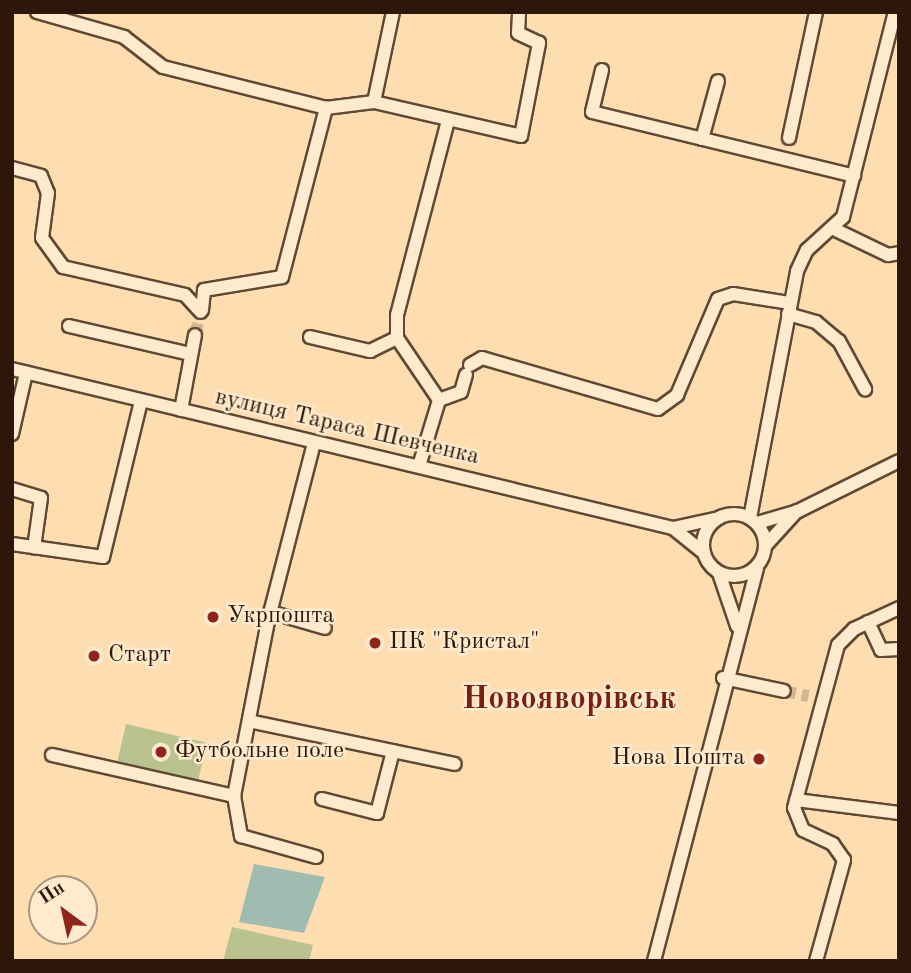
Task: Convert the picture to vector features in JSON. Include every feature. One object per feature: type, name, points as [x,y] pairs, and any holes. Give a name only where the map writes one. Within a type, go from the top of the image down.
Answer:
[{"type":"street","points":[[37,12],[53,14],[124,37],[163,67],[326,108],[373,102],[521,136],[539,43],[518,33],[519,12]]},
{"type":"street","points":[[373,102],[393,12]]},
{"type":"street","points":[[789,138],[816,12]]},
{"type":"street","points":[[766,545],[753,521],[789,308],[807,250],[836,230],[892,51],[895,12]]},
{"type":"street","points":[[602,70],[592,112],[854,176]]},
{"type":"street","points":[[702,139],[718,81]]},
{"type":"street","points":[[12,168],[41,176],[48,193],[42,238],[63,267],[185,295],[201,311],[204,290],[282,277],[326,108]]},
{"type":"street","points":[[439,400],[397,338],[448,120]]},
{"type":"street","points":[[836,230],[888,255],[899,253]]},
{"type":"street","points":[[439,400],[455,398],[468,370],[482,358],[658,409],[677,396],[718,299],[733,294],[789,308],[816,322],[839,341],[865,389]]},
{"type":"street","points":[[69,326],[190,354]]},
{"type":"street","points":[[181,410],[195,335]]},
{"type":"street","points":[[310,337],[370,351],[397,338]]},
{"type":"street","name":"вулиця Тараса Шевченка","points":[[12,369],[673,528],[704,553]]},
{"type":"street","points":[[12,433],[26,373]]},
{"type":"street","points":[[419,466],[439,400]]},
{"type":"street","points":[[12,544],[103,556],[141,401]]},
{"type":"street","points":[[313,443],[270,612],[234,796],[241,835],[316,857]]},
{"type":"street","points":[[737,626],[719,572],[704,553],[704,537],[719,518],[753,521],[797,511],[899,461]]},
{"type":"street","points":[[12,489],[41,498],[34,548]]},
{"type":"street","points":[[654,961],[737,626],[766,545],[797,511]]},
{"type":"street","name":"вулиця Тараса Шевченка","points":[[673,528],[719,518]]},
{"type":"street","points":[[719,572],[743,576],[757,568]]},
{"type":"street","points":[[816,961],[844,860],[833,844],[803,831],[794,820],[796,800],[821,699],[838,645],[868,622],[899,607]]},
{"type":"street","points":[[270,612],[325,628]]},
{"type":"street","points":[[868,622],[881,650],[899,649]]},
{"type":"street","points":[[723,678],[784,691]]},
{"type":"street","points":[[808,696],[821,699]]},
{"type":"street","points":[[249,722],[455,764]]},
{"type":"street","points":[[322,799],[377,813],[393,751]]},
{"type":"street","points":[[52,755],[234,796]]},
{"type":"street","points":[[796,800],[899,813]]},
{"type":"green space","name":"Футбольне поле","points":[[126,724],[207,743],[198,780],[117,761]]},
{"type":"green space","points":[[232,927],[313,945],[309,961],[223,961]]},
{"type":"shaded area","points":[[254,864],[325,877],[304,933],[239,922]]},
{"type":"tunnel","points":[[195,335],[201,312]]},
{"type":"tunnel","points":[[784,691],[808,696]]},
{"type":"place","name":"Укрпошта","points":[[213,617]]},
{"type":"place","name":"ПК \"Кристал\"","points":[[375,643]]},
{"type":"place","name":"Старт","points":[[94,656]]},
{"type":"place","name":"Футбольне поле","points":[[161,752]]},
{"type":"place","name":"Нова Пошта","points":[[759,759]]},
{"type":"district","name":"Новояворівськ","points":[[569,700]]}]
